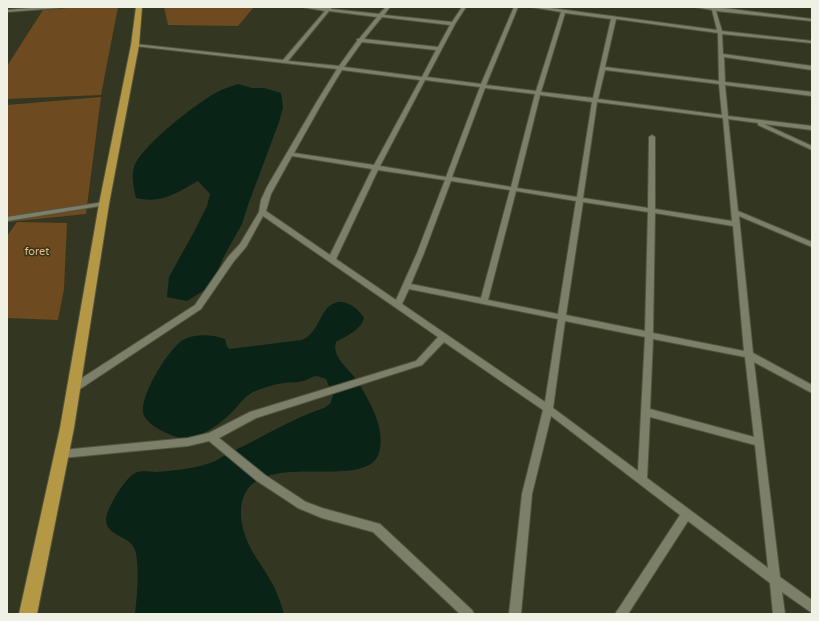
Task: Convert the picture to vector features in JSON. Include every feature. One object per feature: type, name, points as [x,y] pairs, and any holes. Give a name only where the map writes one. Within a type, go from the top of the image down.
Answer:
[{"type":"highway","points":[[28,614],[62,454],[104,204],[135,45],[139,7]]},
{"type":"street","points":[[7,11],[58,7]]},
{"type":"street","points":[[304,7],[329,8],[379,16],[453,24]]},
{"type":"street","points":[[74,388],[198,307],[204,300],[231,259],[243,245],[262,212],[268,196],[290,154],[341,68],[359,40],[388,7]]},
{"type":"street","points":[[332,259],[376,167],[439,49],[464,7]]},
{"type":"street","points":[[397,306],[448,180],[482,86],[516,7]]},
{"type":"street","points":[[533,7],[720,32],[812,42]]},
{"type":"street","points":[[697,7],[812,20]]},
{"type":"street","points":[[285,61],[329,8]]},
{"type":"street","points":[[713,8],[720,32],[722,83],[749,355],[779,614]]},
{"type":"street","points":[[484,302],[538,94],[563,12]]},
{"type":"street","points":[[515,614],[527,494],[548,409],[595,100],[614,18]]},
{"type":"street","points":[[359,40],[439,49]]},
{"type":"street","points":[[135,45],[285,61],[812,128]]},
{"type":"street","points":[[721,55],[812,68]]},
{"type":"street","points":[[602,68],[812,94]]},
{"type":"street","points":[[754,121],[812,148]]},
{"type":"street","points":[[642,480],[649,334],[652,137]]},
{"type":"street","points":[[290,154],[736,224]]},
{"type":"street","points":[[7,219],[104,204]]},
{"type":"street","points":[[262,212],[548,409],[812,607]]},
{"type":"street","points":[[735,212],[812,245]]},
{"type":"street","points":[[406,286],[749,355],[812,389]]},
{"type":"street","points":[[62,454],[188,442],[211,437],[260,413],[419,362],[443,337]]},
{"type":"street","points":[[646,412],[758,442]]},
{"type":"street","points":[[211,437],[261,478],[302,505],[322,514],[376,528],[468,614]]},
{"type":"street","points":[[621,614],[687,514]]},
{"type":"green space","points":[[79,7],[118,7],[101,95],[7,99],[7,66],[43,10]]},
{"type":"green space","points":[[164,7],[254,7],[238,26],[168,25]]},
{"type":"green space","points":[[101,97],[86,214],[7,222],[7,105]]},
{"type":"green space","name":"foret","points":[[17,222],[67,223],[64,289],[58,320],[7,318],[7,236]]},
{"type":"shaded area","points":[[238,84],[252,88],[264,88],[281,93],[283,108],[279,122],[242,224],[223,258],[211,286],[187,301],[167,297],[169,277],[207,206],[210,194],[198,181],[176,193],[154,200],[136,198],[133,178],[134,167],[148,147],[172,124],[211,96],[221,90]]},
{"type":"shaded area","points":[[338,302],[353,306],[364,318],[360,326],[336,342],[335,348],[342,364],[355,377],[372,407],[379,425],[381,444],[379,453],[369,465],[350,470],[276,474],[256,481],[244,497],[242,524],[244,532],[250,548],[274,587],[284,614],[135,614],[138,573],[137,556],[132,545],[128,541],[110,529],[107,525],[106,519],[113,501],[126,481],[138,472],[182,470],[213,462],[289,423],[324,408],[330,404],[333,396],[326,379],[317,376],[301,382],[273,385],[249,394],[232,412],[213,428],[194,437],[181,438],[158,429],[144,416],[143,404],[146,395],[161,365],[179,343],[189,337],[208,335],[225,339],[227,347],[230,349],[302,340],[317,326],[327,308]]}]
